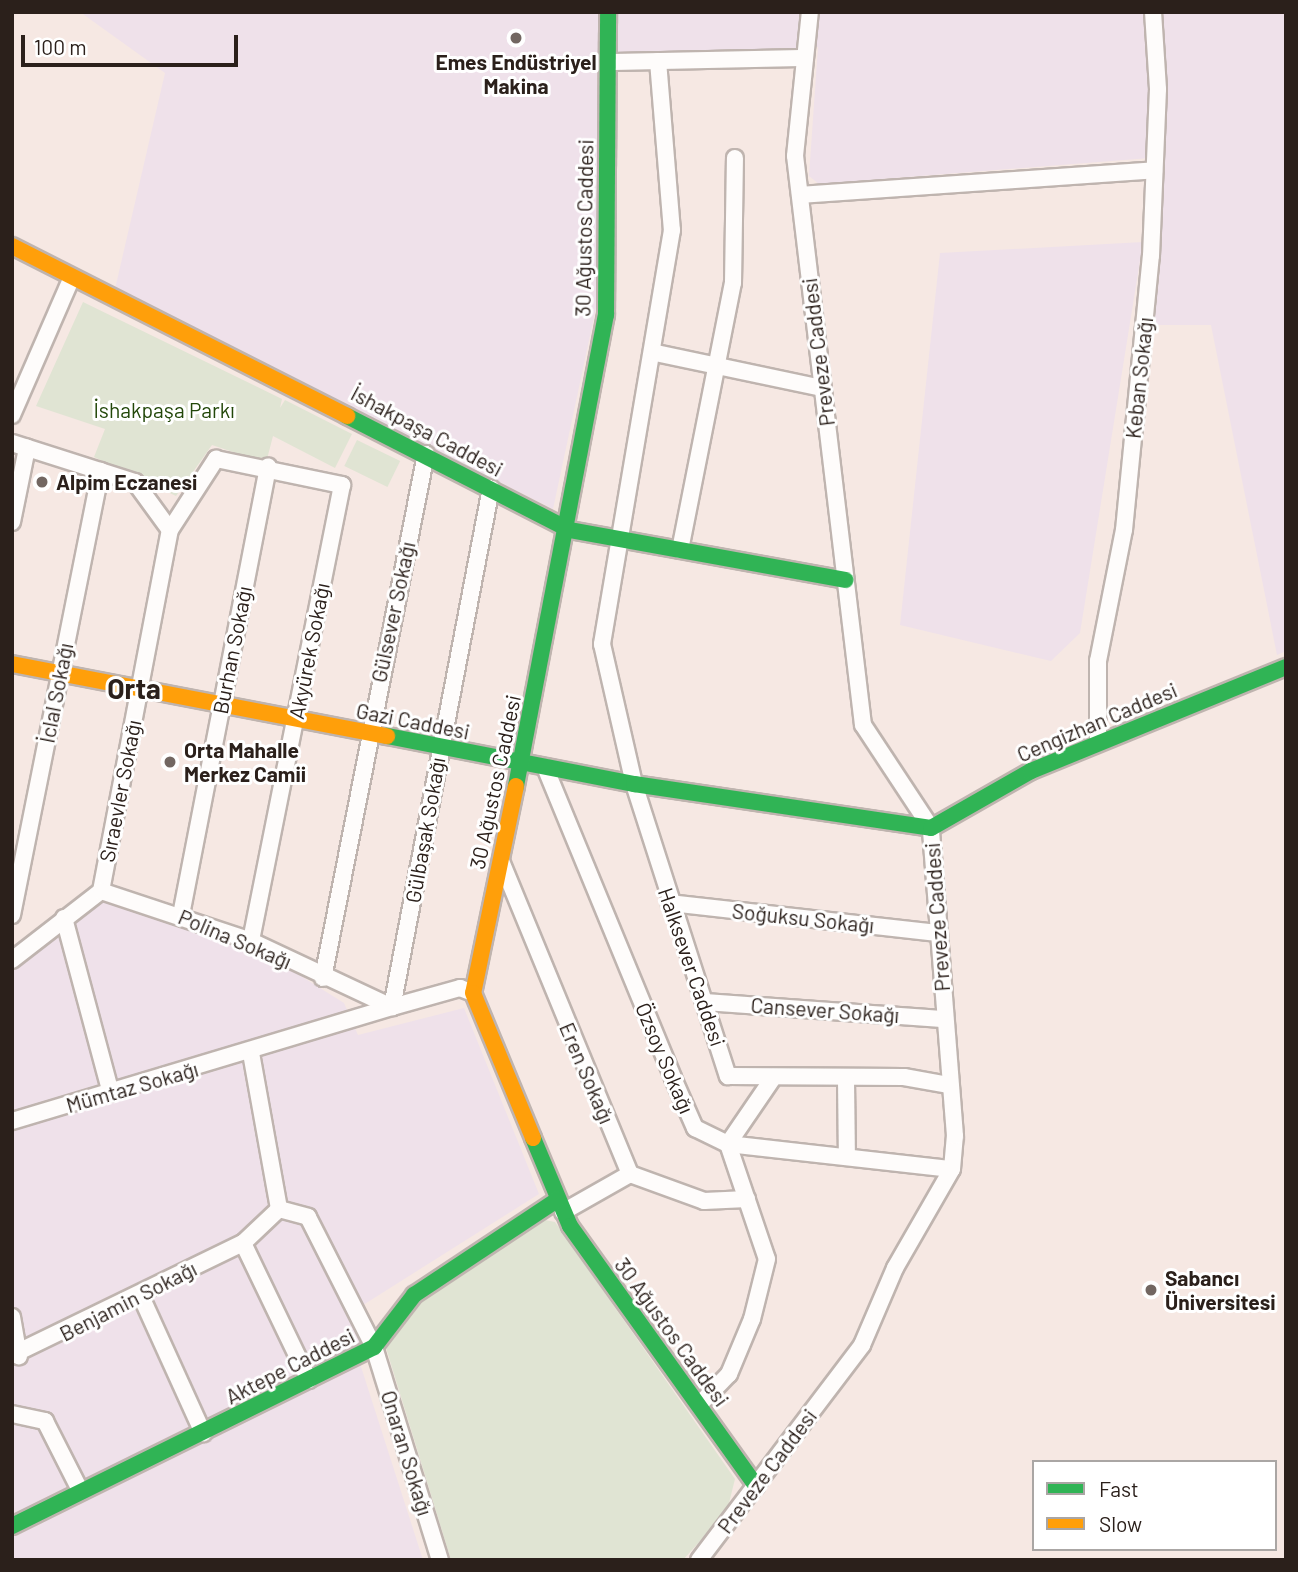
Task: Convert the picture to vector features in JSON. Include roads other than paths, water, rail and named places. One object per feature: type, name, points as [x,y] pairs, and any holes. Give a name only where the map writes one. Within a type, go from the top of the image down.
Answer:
[{"type":"street","name":"30 Ağustos Caddesi","points":[[608,12],[610,62],[606,315],[570,530],[473,993],[560,1206],[756,1486]]},
{"type":"street","name":"Preveze Caddesi","points":[[699,1560],[862,1345],[895,1268],[952,1169],[949,1085],[936,933],[932,828],[863,725],[845,580],[795,156],[810,12]]},
{"type":"street","name":"Keban Sokağı","points":[[1098,741],[1098,661],[1124,530],[1154,170],[1153,12]]},
{"type":"street","points":[[610,62],[806,58]]},
{"type":"street","points":[[621,538],[656,354],[672,230],[658,61]]},
{"type":"street","points":[[680,550],[733,283],[735,159]]},
{"type":"street","points":[[800,195],[1154,170]]},
{"type":"street","name":"İshakpaşa Caddesi","points":[[12,246],[426,454],[570,530],[845,580]]},
{"type":"street","points":[[12,415],[72,277]]},
{"type":"street","points":[[656,354],[822,388]]},
{"type":"street","points":[[12,522],[20,446],[100,471],[149,493],[170,530]]},
{"type":"street","name":"Gülsever Sokağı","points":[[323,978],[368,733],[426,454]]},
{"type":"street","name":"Sıraevler Sokağı","points":[[101,891],[170,530],[216,458],[268,466],[342,485]]},
{"type":"street","name":"Burhan Sokağı","points":[[181,915],[268,466]]},
{"type":"street","name":"İclal Sokağı","points":[[12,915],[100,471]]},
{"type":"street","name":"Akyürek Sokağı","points":[[251,941],[342,485]]},
{"type":"street","name":"Gülbaşak Sokağı","points":[[392,1007],[491,488]]},
{"type":"street","name":"Halksever Caddesi","points":[[621,538],[602,644],[634,784],[670,903],[706,1002],[728,1076],[846,1080],[904,1077],[949,1085]]},
{"type":"street","name":"Gazi Caddesi","points":[[12,664],[634,784],[932,828]]},
{"type":"street","name":"Cengizhan Caddesi","points":[[932,828],[1098,741],[1286,667]]},
{"type":"street","name":"Özsoy Sokağı","points":[[545,767],[695,1128],[728,1144],[952,1169]]},
{"type":"street","name":"Eren Sokağı","points":[[500,860],[630,1174]]},
{"type":"street","points":[[12,960],[101,891]]},
{"type":"street","name":"Polina Sokağı","points":[[101,891],[181,915],[251,941],[323,978],[392,1007]]},
{"type":"street","name":"Soğuksu Sokağı","points":[[670,903],[936,933]]},
{"type":"street","points":[[64,918],[111,1093]]},
{"type":"street","points":[[392,1007],[460,988],[473,993]]},
{"type":"street","name":"Cansever Sokağı","points":[[706,1002],[944,1019]]},
{"type":"street","name":"Mümtaz Sokağı","points":[[12,1121],[251,1054],[392,1007]]},
{"type":"street","points":[[251,1054],[279,1209]]},
{"type":"street","points":[[699,1405],[729,1374],[752,1319],[767,1259],[728,1144],[773,1078]]},
{"type":"street","points":[[846,1080],[847,1157]]},
{"type":"street","points":[[560,1206],[630,1174],[704,1201],[747,1199]]},
{"type":"street","name":"Aktepe Caddesi","points":[[12,1526],[79,1488],[204,1433],[374,1347],[414,1294],[560,1206]]},
{"type":"street","name":"Benjamin Sokağı","points":[[16,1355],[243,1243],[279,1209]]},
{"type":"street","name":"Onaran Sokağı","points":[[279,1209],[308,1217],[374,1347],[440,1560]]},
{"type":"street","points":[[243,1243],[309,1380]]},
{"type":"street","points":[[139,1294],[204,1433]]},
{"type":"street","points":[[12,1317],[16,1355]]},
{"type":"street","points":[[12,1414],[45,1421],[79,1488]]},
{"type":"place","name":"Emes Endüstriyel Makina","points":[[516,38]]},
{"type":"place","name":"Alpim Eczanesi","points":[[42,482]]},
{"type":"place","name":"Orta Mahalle Merkez Camii","points":[[170,762]]},
{"type":"place","name":"Sabancı Üniversitesi","points":[[1151,1290]]},
{"type":"district","name":"Orta","points":[[134,688]]},
{"type":"park label","name":"İshakpaşa Parkı","points":[[164,410]]}]
